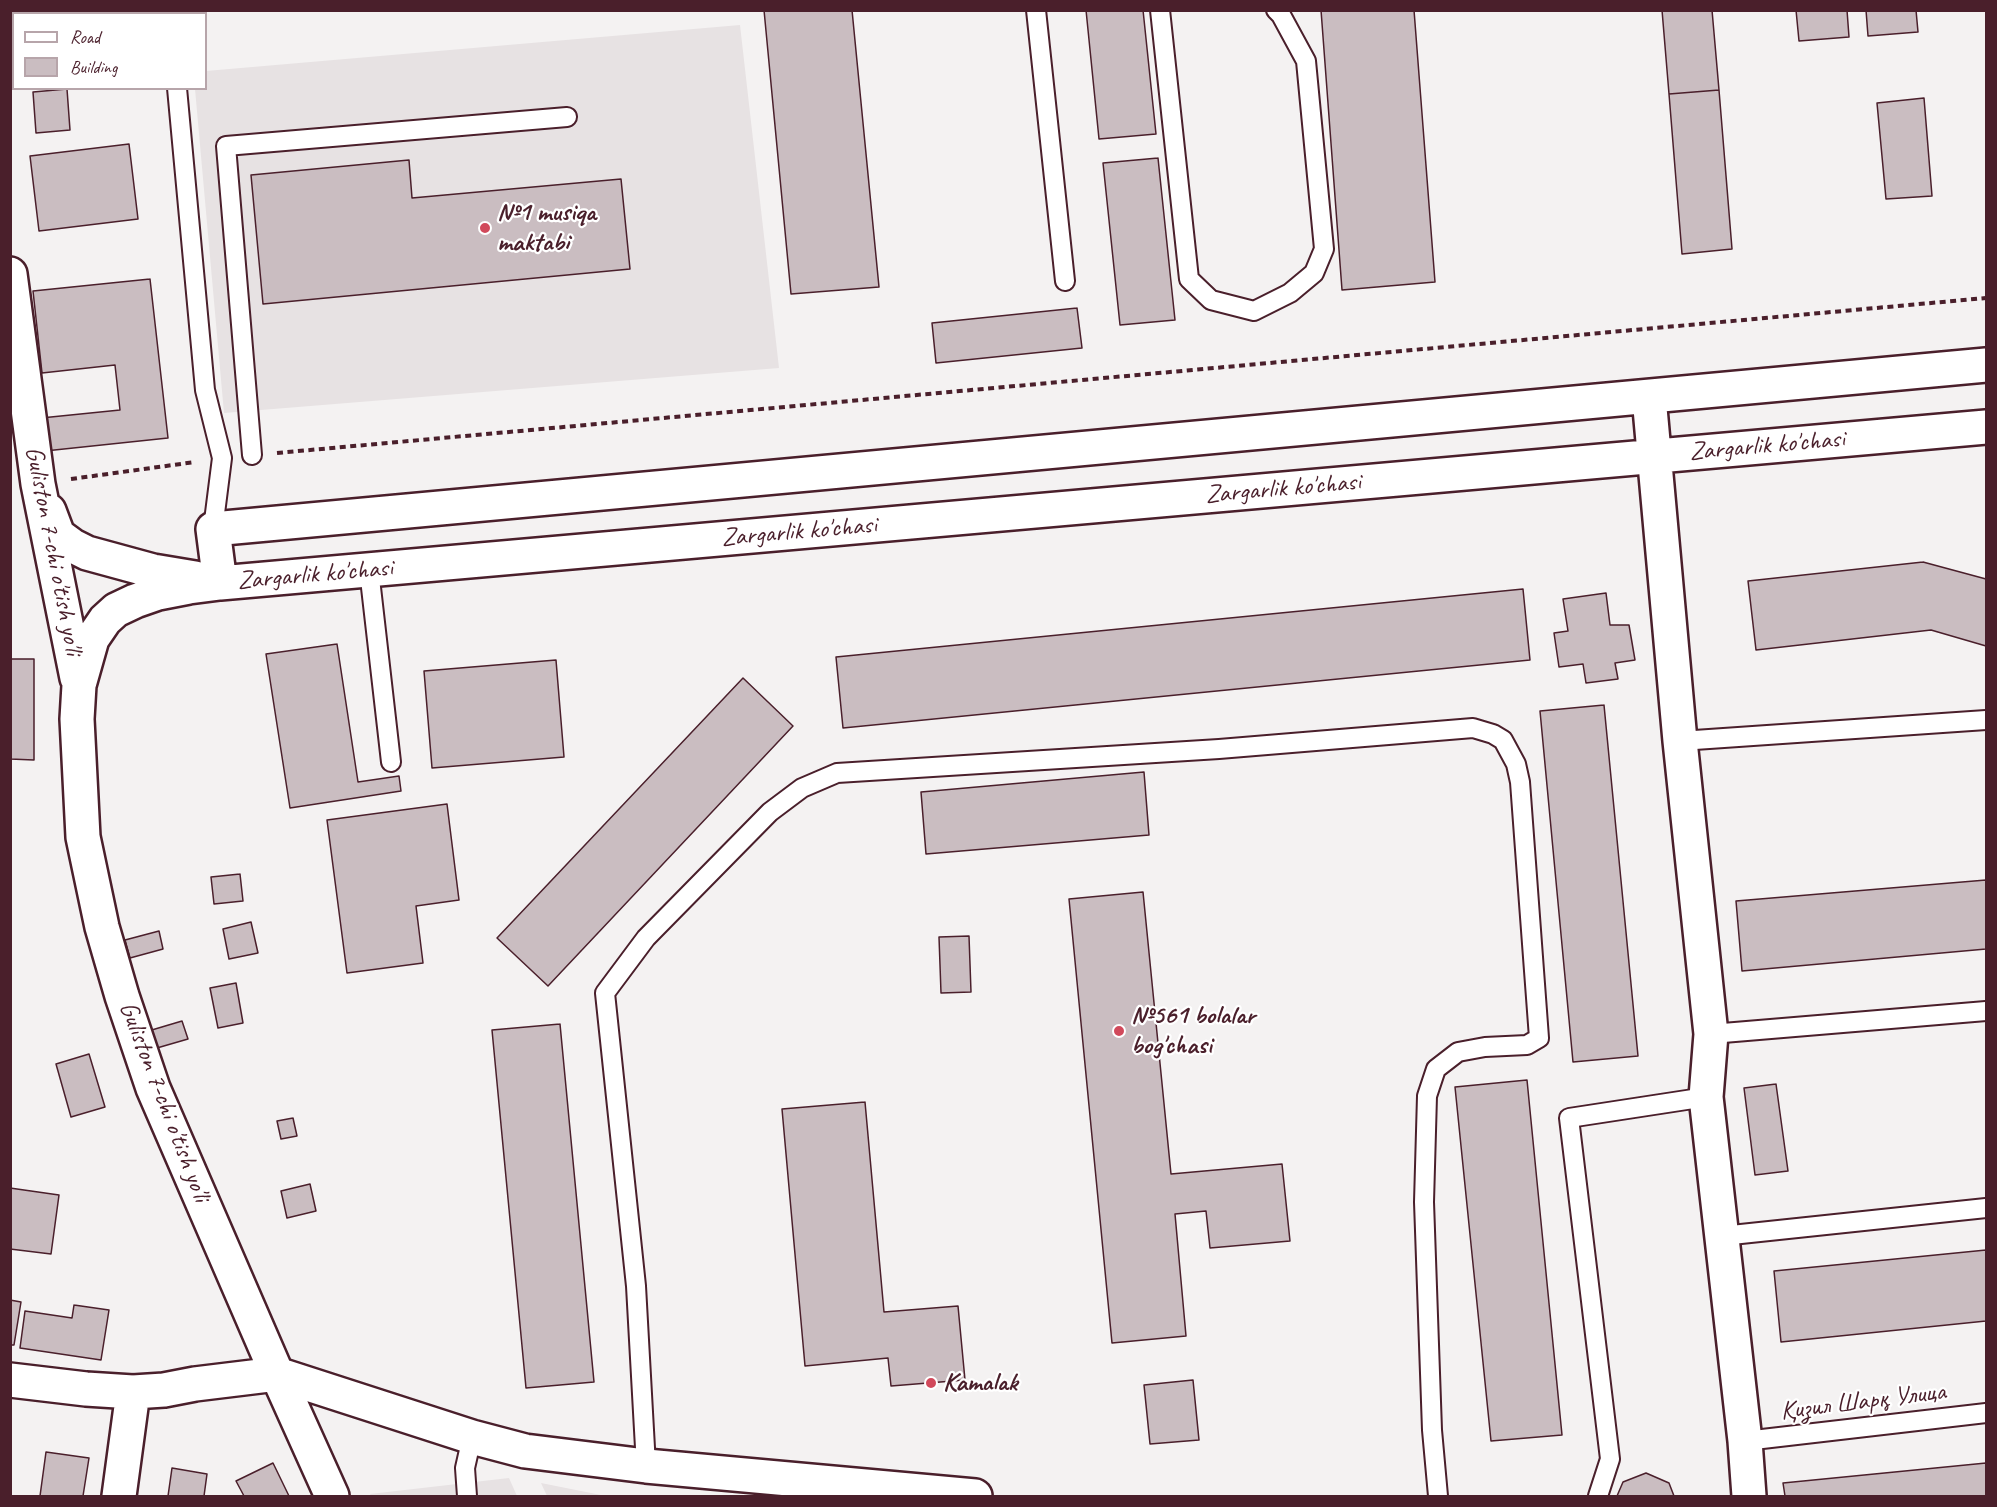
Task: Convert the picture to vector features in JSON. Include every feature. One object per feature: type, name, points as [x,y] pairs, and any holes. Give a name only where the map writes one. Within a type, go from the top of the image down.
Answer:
[{"type":"street","name":"Guliston 7-chi o'tish yo'li","points":[[10,274],[38,484],[79,685]]},
{"type":"street","points":[[213,529],[1986,365]]},
{"type":"street","points":[[1649,397],[1680,741],[1711,1034],[1706,1097],[1745,1442],[1749,1497]]},
{"type":"street","name":"Zargarlik ko'chasi","points":[[213,529],[220,583],[1986,427]]},
{"type":"street","points":[[38,484],[58,535],[73,546],[104,559],[153,571],[220,583]]},
{"type":"street","name":"Guliston 7-chi o'tish yo'li","points":[[220,583],[158,593],[135,601],[116,610],[105,620],[92,639],[79,685],[77,719],[82,837],[102,927],[153,1088],[332,1497]]},
{"type":"street","points":[[10,1380],[133,1392],[164,1390],[277,1374],[472,1437],[525,1451],[646,1466],[975,1497]]},
{"type":"street","points":[[119,1497],[133,1392]]},
{"type":"lane","points":[[1036,10],[1065,281]]},
{"type":"lane","points":[[1160,10],[1189,279],[1211,300],[1254,311],[1290,293],[1314,273],[1324,249],[1306,61],[1276,10]]},
{"type":"lane","points":[[177,90],[205,390],[222,458],[213,529]]},
{"type":"lane","points":[[252,455],[226,146],[567,117]]},
{"type":"lane","points":[[369,570],[391,762]]},
{"type":"lane","points":[[1680,741],[1986,720]]},
{"type":"lane","points":[[646,1466],[636,1286],[605,993],[645,938],[770,812],[802,788],[837,772],[1219,749],[1473,728],[1493,734],[1503,740],[1516,764],[1520,782],[1539,1038],[1527,1045],[1485,1047],[1458,1052],[1436,1069],[1427,1096],[1424,1202],[1432,1430],[1438,1497]]},
{"type":"lane","points":[[1711,1034],[1986,1011]]},
{"type":"lane","points":[[1598,1497],[1610,1459],[1569,1118],[1706,1097]]},
{"type":"lane","points":[[1722,1236],[1986,1208]]},
{"type":"lane","name":"Қизил Шарқ Улица","points":[[1745,1442],[1986,1413]]},
{"type":"lane","points":[[467,1497],[465,1468],[472,1437]]},
{"type":"path","points":[[252,455],[1986,298]]},
{"type":"path","points":[[38,484],[222,458]]},
{"type":"shaded area","name":"№1 musiqa maktabi","points":[[740,25],[779,368],[224,413],[195,90],[207,90],[207,71]]},
{"type":"shaded area","points":[[509,1478],[517,1496],[371,1496],[370,1494]]},
{"type":"shaded area","points":[[541,1483],[606,1496],[547,1496]]},
{"type":"building","points":[[10,10],[52,10],[52,12],[12,12],[12,37],[10,37]]},
{"type":"building","points":[[764,10],[852,10],[879,287],[791,294]]},
{"type":"building","points":[[1086,10],[1143,10],[1156,134],[1099,139]]},
{"type":"building","points":[[1321,10],[1414,10],[1435,282],[1342,290]]},
{"type":"building","points":[[1662,10],[1712,10],[1719,90],[1669,94]]},
{"type":"building","points":[[1796,10],[1847,10],[1849,37],[1799,41]]},
{"type":"building","points":[[1866,10],[1916,10],[1918,32],[1868,36]]},
{"type":"building","points":[[67,90],[70,130],[36,133],[33,92]]},
{"type":"building","points":[[1719,90],[1732,249],[1682,254],[1669,94]]},
{"type":"building","points":[[1924,98],[1932,196],[1886,199],[1877,103]]},
{"type":"building","points":[[129,144],[138,219],[39,231],[30,156]]},
{"type":"building","points":[[1158,158],[1175,320],[1120,325],[1103,163]]},
{"type":"building","points":[[409,160],[412,198],[621,179],[630,269],[263,304],[251,175]]},
{"type":"building","points":[[150,279],[168,438],[45,451],[41,418],[120,410],[115,365],[42,373],[33,291]]},
{"type":"building","points":[[1077,308],[1082,348],[936,363],[932,323]]},
{"type":"building","points":[[1923,562],[1986,579],[1986,646],[1931,630],[1756,650],[1748,581]]},
{"type":"building","points":[[1523,589],[1530,660],[843,728],[836,657]]},
{"type":"building","points":[[1606,593],[1610,625],[1629,625],[1635,660],[1615,663],[1618,679],[1586,683],[1583,664],[1559,667],[1554,633],[1568,631],[1563,599]]},
{"type":"building","points":[[337,644],[358,782],[399,776],[401,791],[290,808],[266,654]]},
{"type":"building","points":[[10,659],[34,659],[34,760],[10,759]]},
{"type":"building","points":[[556,660],[564,757],[432,768],[424,671]]},
{"type":"building","points":[[743,678],[793,726],[548,986],[497,938]]},
{"type":"building","points":[[1604,705],[1638,1056],[1573,1062],[1540,711]]},
{"type":"building","points":[[1144,772],[1149,835],[926,854],[921,792]]},
{"type":"building","points":[[447,804],[459,900],[416,906],[423,963],[347,973],[327,820]]},
{"type":"building","points":[[240,874],[243,901],[214,904],[211,877]]},
{"type":"building","points":[[1986,880],[1986,949],[1742,971],[1736,901]]},
{"type":"building","name":"№561 bolalar bog'chasi","points":[[1143,892],[1171,1174],[1282,1164],[1290,1241],[1210,1248],[1206,1211],[1175,1214],[1186,1336],[1112,1343],[1069,899]]},
{"type":"building","points":[[251,922],[258,953],[229,959],[223,929]]},
{"type":"building","points":[[159,931],[163,949],[130,958],[125,940]]},
{"type":"building","points":[[969,936],[971,992],[941,993],[939,937]]},
{"type":"building","points":[[236,983],[243,1023],[218,1028],[210,988]]},
{"type":"building","points":[[182,1021],[188,1039],[150,1050],[145,1032]]},
{"type":"building","points":[[560,1024],[594,1382],[526,1388],[492,1030]]},
{"type":"building","points":[[89,1054],[105,1107],[71,1117],[56,1064]]},
{"type":"building","points":[[1527,1080],[1562,1435],[1491,1441],[1455,1087]]},
{"type":"building","points":[[1776,1084],[1788,1171],[1755,1175],[1744,1088]]},
{"type":"building","points":[[865,1102],[884,1312],[958,1306],[965,1380],[891,1386],[888,1358],[805,1366],[782,1109]]},
{"type":"building","points":[[293,1118],[297,1136],[281,1139],[277,1121]]},
{"type":"building","points":[[310,1184],[316,1211],[287,1218],[281,1191]]},
{"type":"building","points":[[10,1188],[59,1195],[51,1254],[10,1249]]},
{"type":"building","points":[[1986,1250],[1986,1321],[1781,1342],[1774,1271]]},
{"type":"building","points":[[10,1300],[21,1302],[14,1345],[10,1345]]},
{"type":"building","points":[[74,1305],[109,1310],[101,1360],[20,1348],[25,1311],[72,1318]]},
{"type":"building","points":[[1193,1380],[1199,1440],[1150,1444],[1144,1385]]},
{"type":"building","points":[[46,1452],[89,1458],[83,1496],[40,1496]]},
{"type":"building","points":[[273,1463],[289,1496],[244,1496],[236,1481]]},
{"type":"building","points":[[1986,1463],[1986,1496],[1785,1496],[1783,1483]]},
{"type":"building","points":[[172,1468],[207,1474],[204,1496],[168,1496]]},
{"type":"building","points":[[1646,1473],[1669,1483],[1674,1496],[1617,1496],[1623,1482]]},
{"type":"place","name":"№1 musiqa maktabi","points":[[485,228]]},
{"type":"place","name":"№561 bolalar bog'chasi","points":[[1119,1031]]},
{"type":"place","name":"Kamalak","points":[[931,1383]]}]
